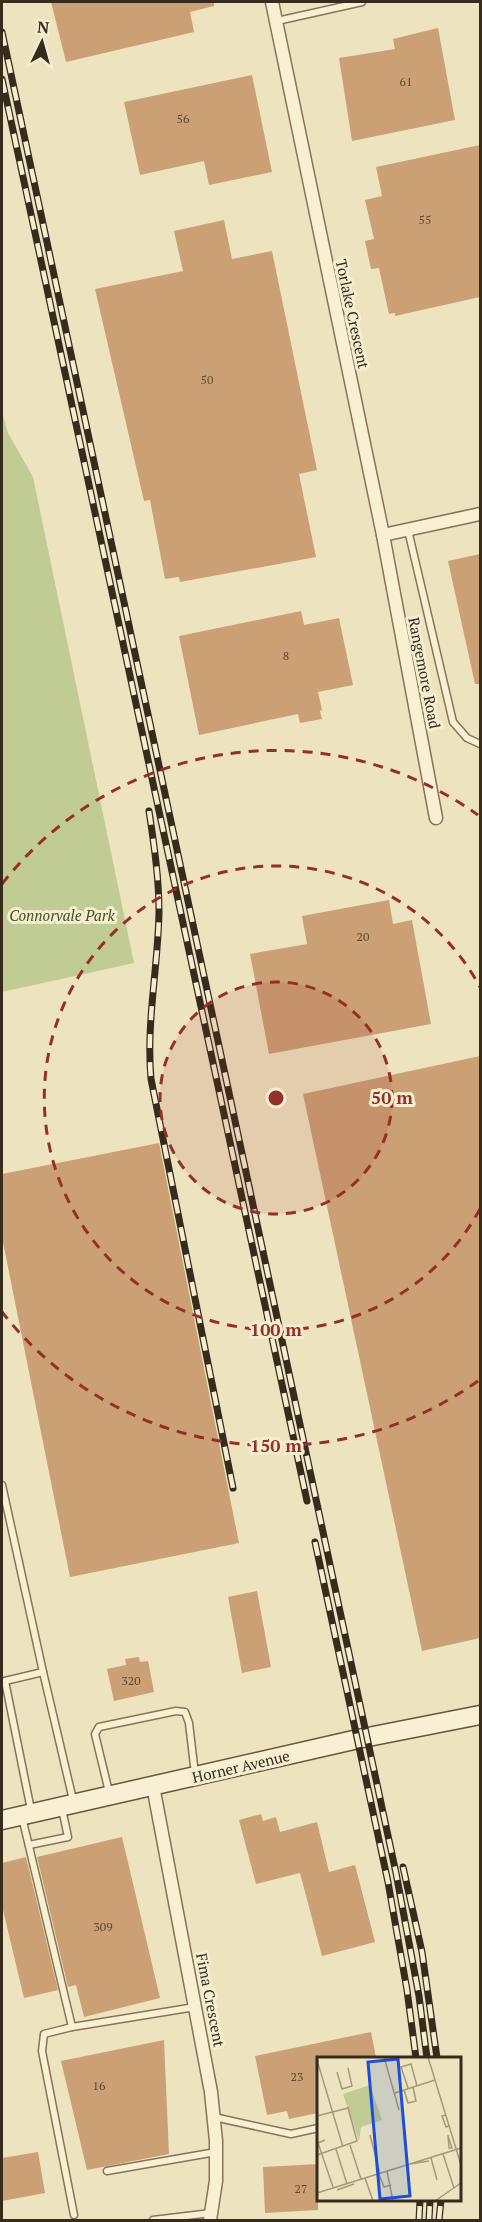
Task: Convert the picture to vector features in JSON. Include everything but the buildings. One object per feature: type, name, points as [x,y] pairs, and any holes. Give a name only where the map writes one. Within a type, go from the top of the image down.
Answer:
[{"type":"main road","name":"Horner Avenue","points":[[2,1820],[358,1739],[480,1715]]},
{"type":"street","name":"Torlake Crescent","points":[[272,2],[383,535]]},
{"type":"street","points":[[383,535],[480,514]]},
{"type":"street","name":"Rangemore Road","points":[[383,535],[436,818]]},
{"type":"street","name":"Fima Crescent","points":[[153,1786],[211,2092],[216,2181],[210,2217]]},
{"type":"lane","points":[[277,21],[362,2]]},
{"type":"lane","points":[[408,529],[453,722],[467,738],[480,744]]},
{"type":"lane","points":[[2,1485],[43,1672],[68,1806],[68,1837],[29,1845]]},
{"type":"lane","points":[[43,1672],[5,1681],[27,1815],[29,1845],[72,2027]]},
{"type":"lane","points":[[110,1796],[95,1734],[99,1727],[176,1711],[185,1712],[189,1723],[196,1777]]},
{"type":"lane","points":[[74,2215],[42,2050],[44,2034],[72,2027],[196,2007]]},
{"type":"lane","points":[[213,2117],[291,2134],[317,2128]]},
{"type":"lane","points":[[107,2171],[216,2152]]},
{"type":"lane","points":[[153,2220],[210,2217]]},
{"type":"green space","name":"Connorvale Park","points":[[2,412],[8,433],[33,477],[134,963],[2,992]]},
{"type":"railway","points":[[2,32],[396,1873],[419,1996],[427,2057]]},
{"type":"railway","points":[[2,79],[307,1501]]},
{"type":"railway","points":[[149,811],[159,912],[151,1016],[151,1079],[233,1488]]},
{"type":"railway","points":[[315,1542],[388,1882],[416,2057]]},
{"type":"railway","points":[[403,1867],[422,1952],[437,2057]]},
{"type":"railway","points":[[419,2220],[420,2201]]},
{"type":"railway","points":[[429,2220],[430,2201]]},
{"type":"railway","points":[[439,2220],[441,2201]]}]
